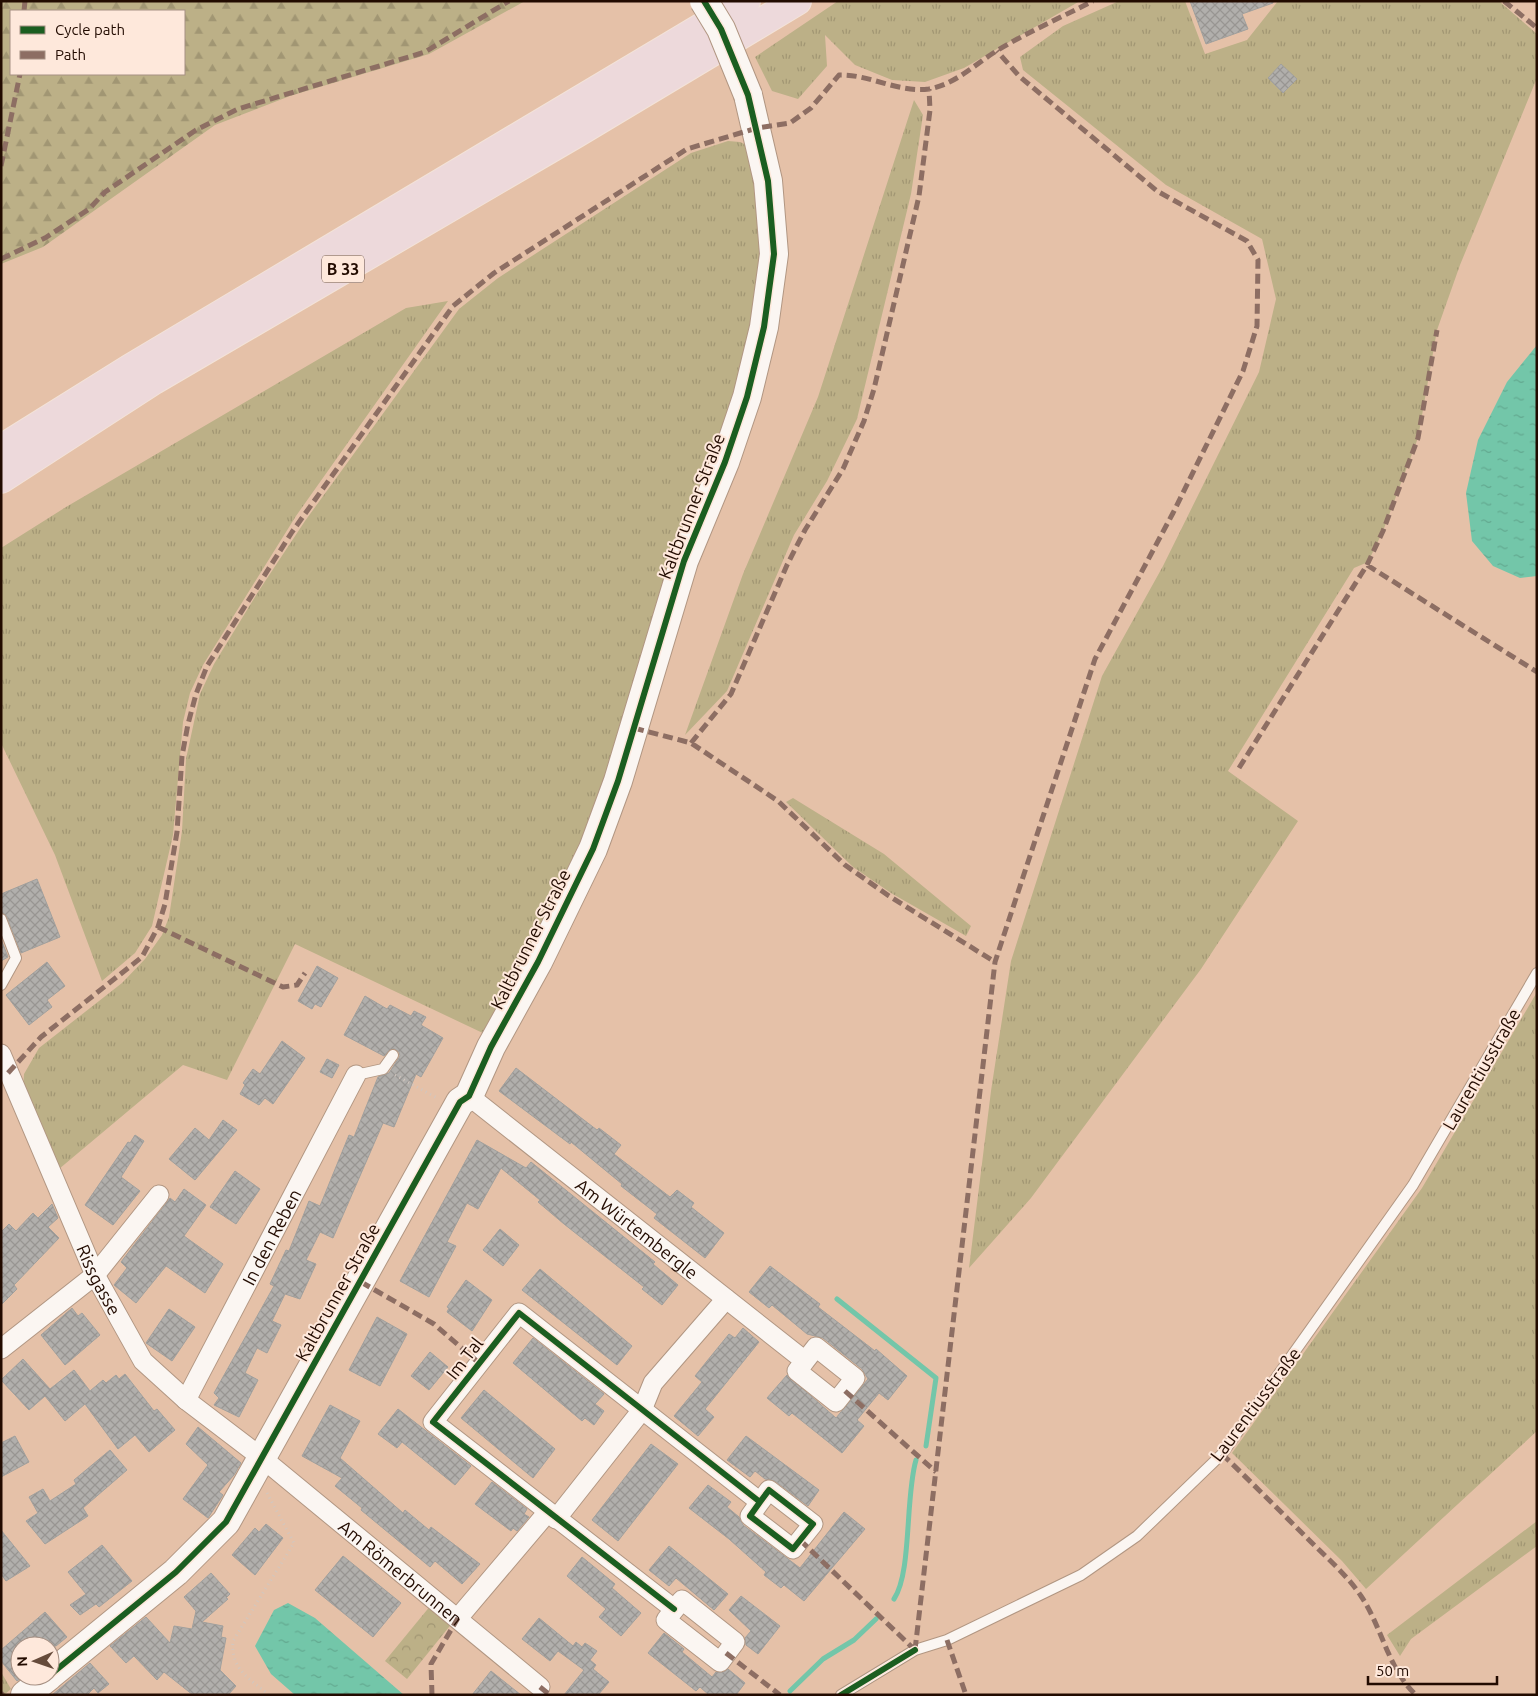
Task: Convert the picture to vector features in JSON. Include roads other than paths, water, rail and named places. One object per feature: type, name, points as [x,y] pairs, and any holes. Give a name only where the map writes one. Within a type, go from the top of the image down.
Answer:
[{"type":"highway","name":"B 33","points":[[1,449],[140,363],[746,1]]},
{"type":"highway","name":"B 33","points":[[1,479],[154,380],[575,134],[797,1]]},
{"type":"street","name":"Kaltbrunner Straße","points":[[60,1667],[176,1572],[226,1522],[460,1102],[469,1096],[491,1046],[538,962],[593,849],[618,781],[684,561],[724,462],[747,397],[764,327],[774,254],[768,181],[748,95],[721,29],[704,1]]},
{"type":"street","name":"Rissgasse","points":[[1,1054],[95,1275],[143,1361],[186,1400],[262,1458]]},
{"type":"street","name":"In den Reben","points":[[186,1400],[356,1075]]},
{"type":"street","name":"Am Würtembergle","points":[[469,1096],[805,1361]]},
{"type":"street","points":[[1,1349],[95,1275],[159,1195]]},
{"type":"street","points":[[458,1618],[552,1516],[642,1410],[653,1383],[726,1299]]},
{"type":"street","name":"Im Tal","points":[[674,1609],[433,1422],[519,1313],[760,1502]]},
{"type":"street","name":"Am Römerbrunnen","points":[[262,1458],[540,1687]]},
{"type":"street","name":"Kaltbrunner Straße","points":[[25,1695],[36,1686]]},
{"type":"lane","points":[[1,919],[16,958],[1,985]]},
{"type":"lane","name":"Laurentiusstraße","points":[[841,1695],[915,1650],[947,1640],[1081,1575],[1137,1536],[1222,1454],[1413,1185],[1537,974]]},
{"type":"lane","points":[[356,1075],[383,1069],[393,1055]]},
{"type":"water","points":[[1537,345],[1537,576],[1520,578],[1493,566],[1472,541],[1466,493],[1478,440],[1507,382]]},
{"type":"water","points":[[288,1603],[315,1618],[404,1695],[295,1695],[271,1674],[255,1646],[274,1610]]},
{"type":"waterway","points":[[837,1299],[936,1378],[926,1446]]},
{"type":"waterway","points":[[894,1599],[900,1587],[906,1553],[910,1494],[916,1460]]},
{"type":"waterway","points":[[790,1691],[823,1659],[854,1640],[876,1619]]}]
